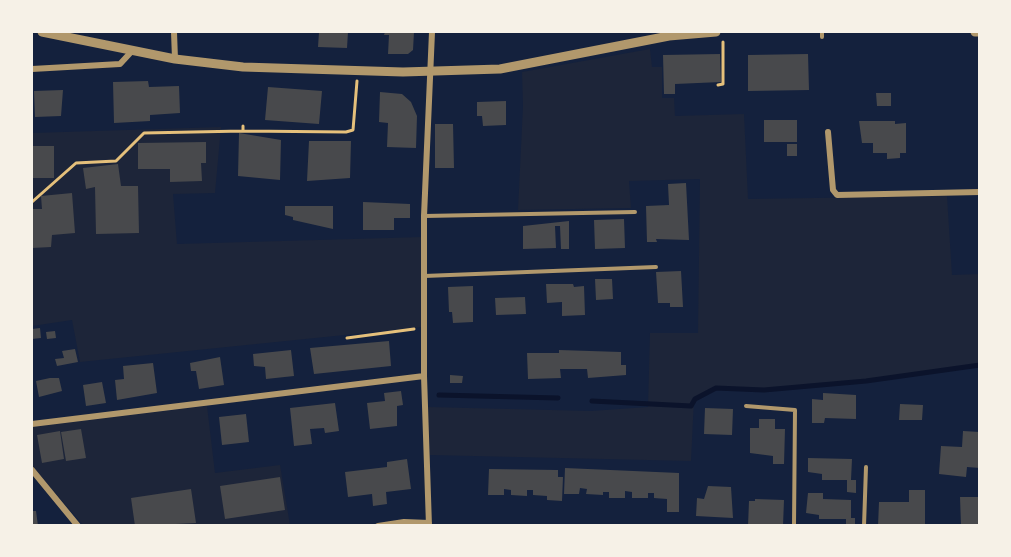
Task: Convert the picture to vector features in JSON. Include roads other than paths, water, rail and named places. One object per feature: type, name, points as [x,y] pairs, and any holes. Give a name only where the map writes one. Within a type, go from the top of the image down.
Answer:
[{"type":"street","points":[[42,32],[176,59],[243,67],[430,72],[500,69],[669,36],[716,32]]},
{"type":"street","points":[[174,32],[176,59]]},
{"type":"street","points":[[378,525],[404,522],[429,524],[424,376],[424,216],[432,32]]},
{"type":"street","points":[[975,32],[980,32]]},
{"type":"street","points":[[32,69],[120,64],[132,51]]},
{"type":"street","points":[[828,132],[833,190],[837,195],[980,192]]},
{"type":"street","points":[[32,424],[424,376]]},
{"type":"street","points":[[32,470],[34,477],[78,525]]},
{"type":"lane","points":[[822,32],[822,37]]},
{"type":"lane","points":[[424,216],[635,212]]},
{"type":"lane","points":[[424,276],[656,267]]},
{"type":"lane","points":[[746,406],[795,410],[794,525]]},
{"type":"lane","points":[[864,525],[866,466]]},
{"type":"waterway","points":[[592,401],[691,406],[695,399],[716,388],[764,390],[866,381],[980,365]]},
{"type":"waterway","points":[[439,395],[558,398]]}]
